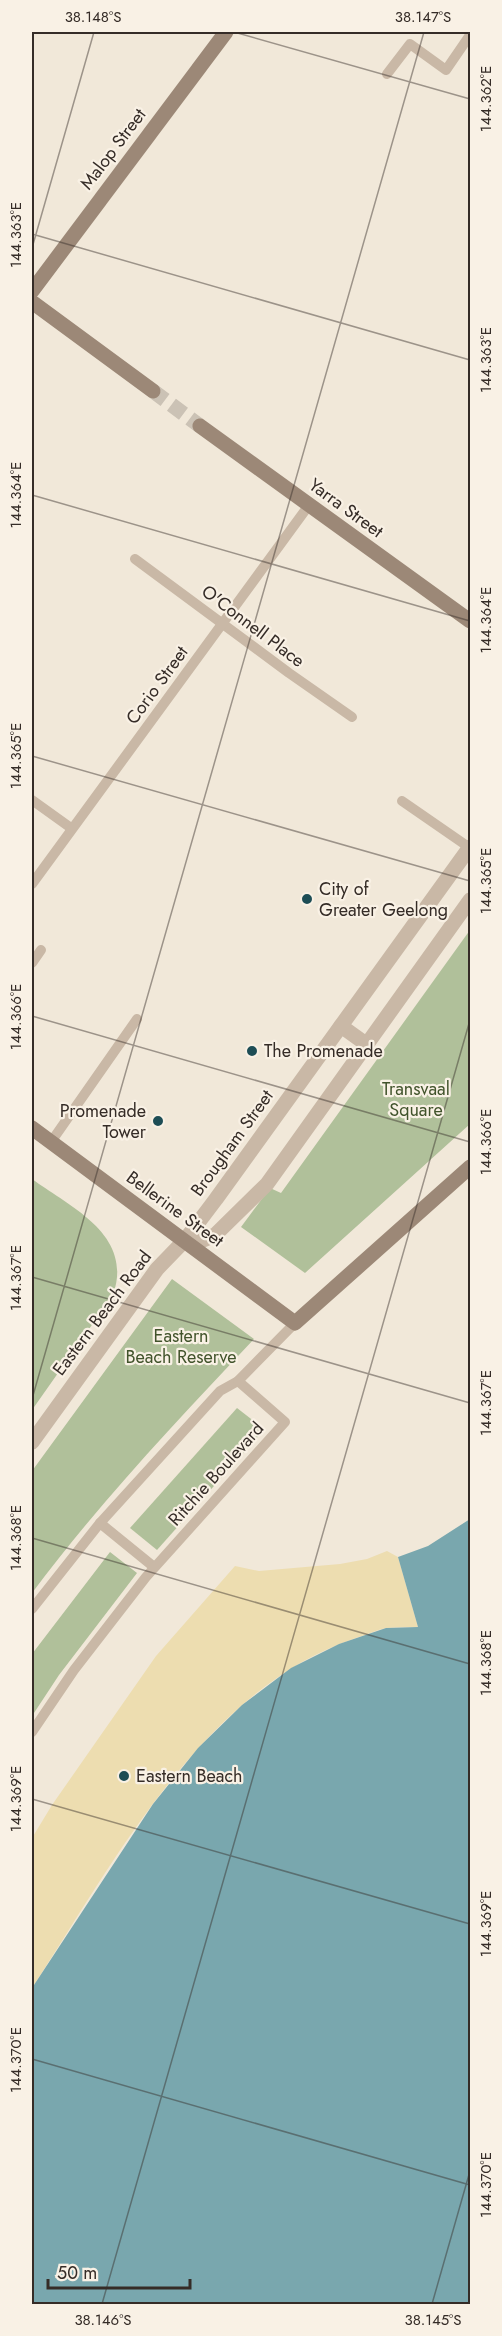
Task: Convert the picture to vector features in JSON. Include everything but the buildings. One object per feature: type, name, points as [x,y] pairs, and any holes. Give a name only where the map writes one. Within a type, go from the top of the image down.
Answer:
[{"type":"street","name":"Malop Street","points":[[32,291],[226,32]]},
{"type":"street","points":[[32,302],[153,391]]},
{"type":"street","name":"Yarra Street","points":[[200,426],[471,621]]},
{"type":"street","name":"Brougham Street","points":[[185,1240],[470,848]]},
{"type":"street","points":[[185,1240],[203,1240],[215,1235],[264,1188],[471,900]]},
{"type":"street","points":[[341,1026],[366,1044]]},
{"type":"street","name":"Bellerine Street","points":[[32,1128],[295,1323]]},
{"type":"street","points":[[295,1323],[471,1167]]},
{"type":"street","name":"Eastern Beach Road","points":[[32,1442],[157,1269],[185,1240]]},
{"type":"lane","points":[[387,74],[410,44],[446,70],[471,35]]},
{"type":"lane","name":"Corio Street","points":[[32,884],[309,505]]},
{"type":"lane","name":"O'Connell Place","points":[[135,560],[288,673],[352,717]]},
{"type":"lane","points":[[32,800],[71,828]]},
{"type":"lane","points":[[402,801],[470,848]]},
{"type":"lane","points":[[32,963],[41,950]]},
{"type":"lane","points":[[51,1142],[137,1019]]},
{"type":"lane","points":[[32,1608],[100,1523],[220,1391],[238,1381],[295,1323]]},
{"type":"lane","name":"Ritchie Boulevard","points":[[32,1732],[74,1670],[154,1568],[285,1422],[238,1381]]},
{"type":"lane","points":[[100,1523],[154,1568]]},
{"type":"green space","name":"Transvaal Square","points":[[470,930],[470,1124],[305,1273],[241,1227],[270,1188],[281,1193]]},
{"type":"green space","points":[[32,1179],[95,1225],[107,1240],[115,1256],[117,1274],[113,1295],[32,1410]]},
{"type":"green space","name":"Eastern Beach Reserve","points":[[172,1279],[254,1339],[111,1495],[32,1593],[32,1471]]},
{"type":"green space","points":[[237,1408],[259,1425],[261,1433],[157,1550],[130,1528]]},
{"type":"green space","points":[[110,1552],[137,1573],[59,1675],[32,1716],[32,1654]]},
{"type":"sand","name":"Eastern Beach","points":[[387,1551],[398,1557],[418,1627],[378,1630],[302,1662],[253,1696],[208,1737],[168,1784],[130,1835],[32,1988],[32,1838],[52,1805],[156,1656],[235,1566],[259,1571],[340,1564],[367,1559]]},
{"type":"water","points":[[470,1519],[470,2304],[32,2304],[32,1988],[153,1804],[198,1748],[242,1705],[291,1668],[339,1644],[386,1628],[418,1627],[398,1557],[428,1546]]},
{"type":"tunnel","points":[[153,391],[200,426]]},
{"type":"place","name":"City of Greater Geelong","points":[[307,899]]},
{"type":"place","name":"The Promenade","points":[[252,1051]]},
{"type":"place","name":"Promenade Tower","points":[[158,1121]]},
{"type":"place","name":"Eastern Beach","points":[[124,1776]]}]
